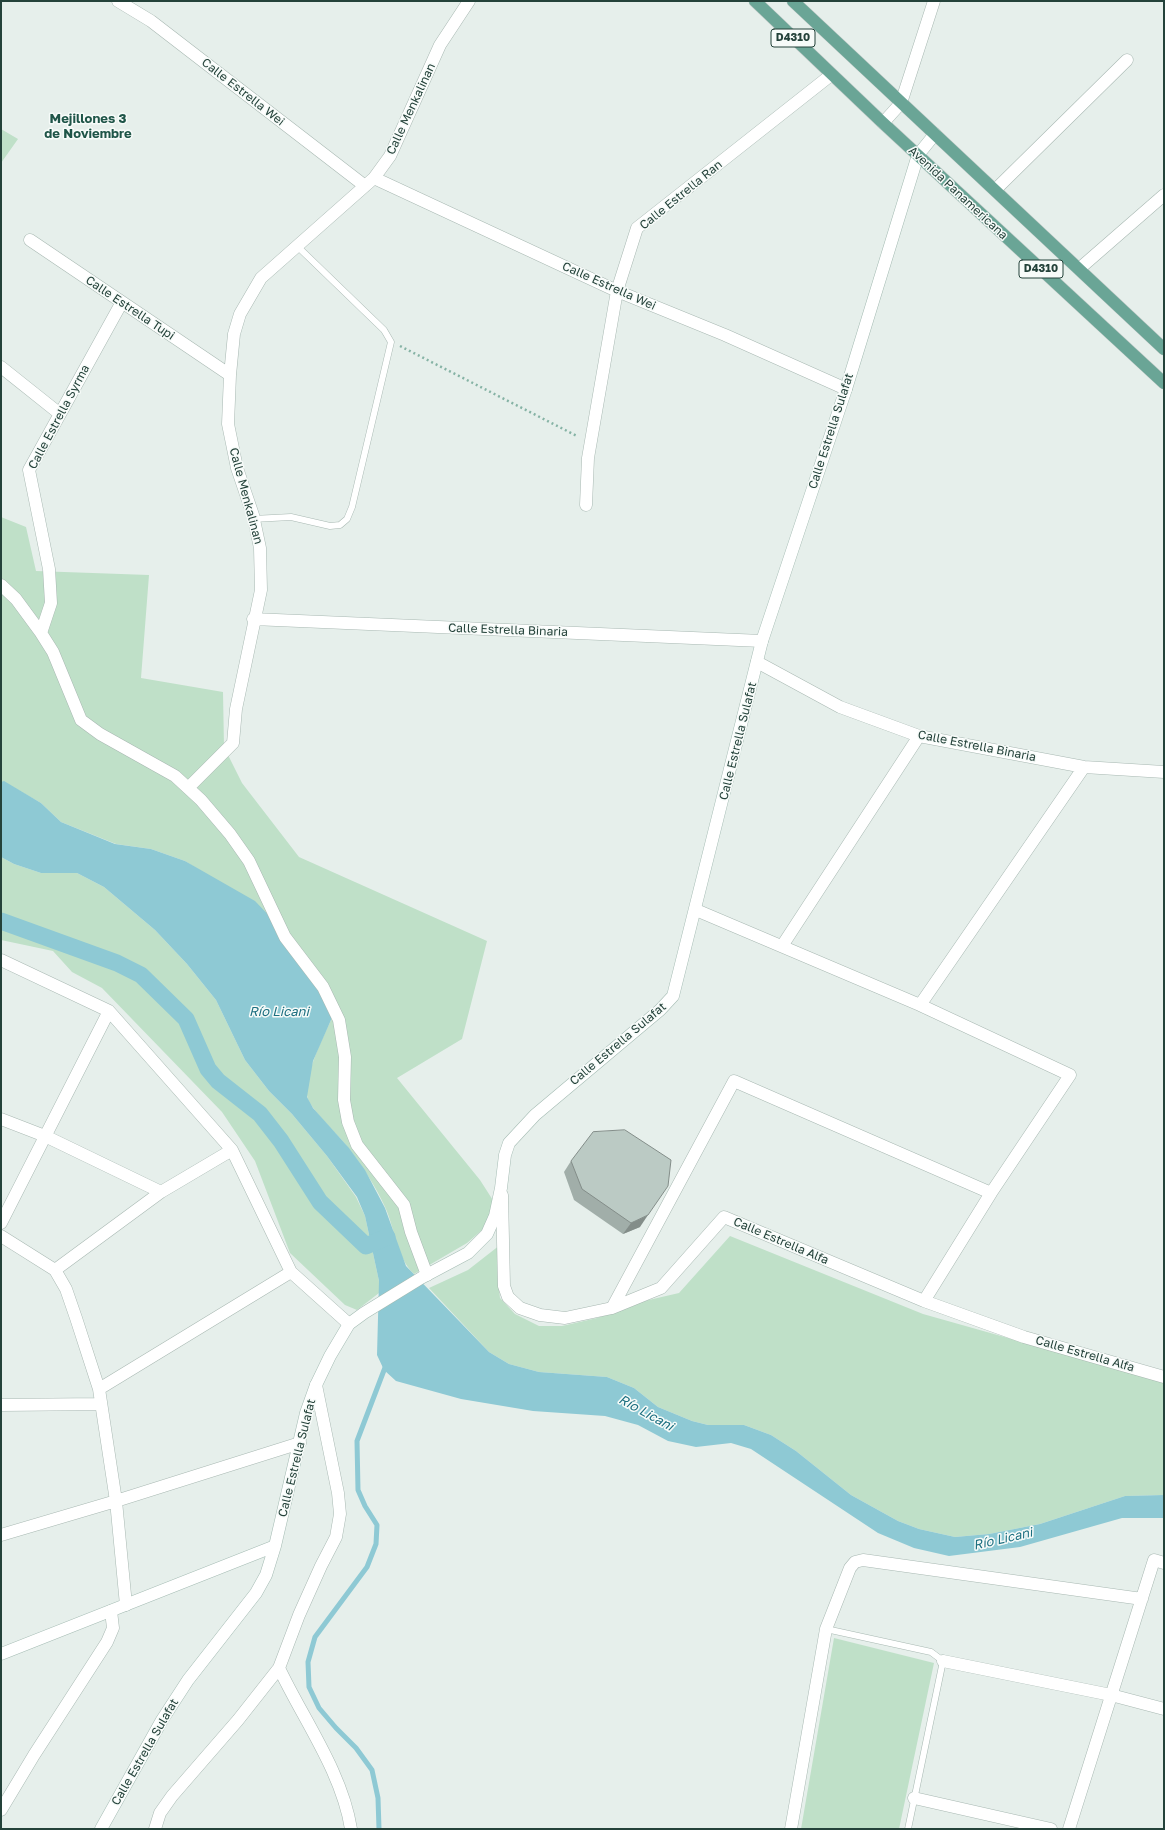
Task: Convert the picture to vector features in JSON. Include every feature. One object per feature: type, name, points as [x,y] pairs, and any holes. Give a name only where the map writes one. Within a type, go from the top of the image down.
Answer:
[{"type":"main road","name":"Avenida Panamericana","points":[[755,1],[882,123],[1164,383]]},
{"type":"main road","name":"D4310","points":[[793,1],[1164,349]]},
{"type":"street","name":"Calle Estrella Wei","points":[[118,1],[151,21],[370,182],[617,292],[725,335],[846,389]]},
{"type":"street","name":"Calle Menkalinan","points":[[188,788],[233,743],[236,709],[253,619],[261,590],[260,548],[254,519],[237,468],[228,424],[234,334],[240,314],[261,278],[370,182],[390,156],[440,45],[469,1]]},
{"type":"street","points":[[882,123],[901,103],[934,1]]},
{"type":"street","points":[[995,190],[1127,60]]},
{"type":"street","name":"Calle Estrella Ran","points":[[586,505],[588,458],[617,292],[637,228],[831,75]]},
{"type":"street","name":"Calle Estrella Sulafat","points":[[101,1829],[162,1720],[188,1680],[256,1593],[266,1575],[276,1546],[306,1413],[316,1385],[330,1356],[349,1324],[364,1312],[468,1253],[487,1234],[495,1216],[501,1188],[505,1155],[509,1143],[535,1115],[660,1010],[673,996],[696,910],[762,641],[846,389],[918,156],[935,134]]},
{"type":"street","points":[[1079,268],[1164,195]]},
{"type":"street","name":"Calle Estrella Tupi","points":[[30,240],[230,376]]},
{"type":"street","name":"Calle Estrella Syrma","points":[[41,633],[51,603],[49,569],[29,470],[122,302]]},
{"type":"street","points":[[1,367],[60,414]]},
{"type":"street","points":[[1,585],[16,599],[41,633],[52,652],[81,720],[100,734],[175,776],[201,800],[230,834],[249,861],[285,937],[323,987],[339,1020],[345,1057],[344,1100],[348,1122],[357,1145],[404,1205],[424,1277]]},
{"type":"street","name":"Calle Estrella Binaria","points":[[253,619],[762,641]]},
{"type":"street","name":"Calle Estrella Binaria","points":[[757,662],[840,707],[919,736],[1084,767],[1164,772]]},
{"type":"street","points":[[782,946],[919,736]]},
{"type":"street","points":[[920,1005],[1084,767]]},
{"type":"street","points":[[696,910],[920,1005],[1070,1075],[991,1193],[924,1301]]},
{"type":"street","points":[[1,960],[109,1010],[232,1150],[291,1272],[349,1324]]},
{"type":"street","points":[[1,1223],[109,1010]]},
{"type":"street","points":[[612,1308],[734,1081],[991,1193]]},
{"type":"street","points":[[1,1118],[45,1136],[161,1192]]},
{"type":"street","points":[[55,1270],[161,1192],[232,1150]]},
{"type":"street","name":"Calle Estrella Alfa","points":[[501,1188],[504,1286],[508,1297],[520,1308],[540,1315],[565,1318],[612,1308],[661,1288],[724,1217],[924,1301],[1024,1337],[1164,1377]]},
{"type":"street","points":[[1,1236],[55,1270],[66,1289],[99,1389],[116,1501],[126,1605]]},
{"type":"street","points":[[99,1389],[291,1272]]},
{"type":"street","points":[[155,1829],[160,1813],[172,1796],[238,1720],[279,1668],[299,1615],[336,1537],[340,1514],[338,1493],[316,1385]]},
{"type":"street","points":[[1,1405],[101,1404]]},
{"type":"street","points":[[1,1535],[116,1501],[300,1443]]},
{"type":"street","points":[[2,1651],[111,1611],[276,1546]]},
{"type":"street","points":[[792,1829],[826,1629],[850,1568],[855,1562],[863,1560],[1142,1599]]},
{"type":"street","points":[[1069,1829],[1154,1560],[1164,1563]]},
{"type":"street","points":[[1,1810],[34,1755],[107,1642],[113,1628],[111,1611]]},
{"type":"street","points":[[943,1661],[1111,1696],[1164,1709]]},
{"type":"street","points":[[279,1668],[298,1706],[314,1732],[333,1773],[350,1818],[351,1829]]},
{"type":"street","points":[[914,1798],[1051,1829]]},
{"type":"lane","points":[[254,519],[291,517],[330,526],[340,525],[347,519],[352,507],[391,342],[384,330],[297,246]]},
{"type":"lane","points":[[826,1629],[931,1652],[943,1661],[908,1829]]},
{"type":"path","points":[[391,342],[591,443]]},
{"type":"green space","points":[[1,129],[18,139],[1,163]]},
{"type":"green space","points":[[1,517],[26,527],[36,571],[149,575],[141,678],[223,692],[224,747],[242,783],[299,857],[487,941],[462,1039],[397,1078],[480,1180],[496,1205],[489,1224],[467,1243],[414,1274],[408,1267],[403,1259],[385,1207],[373,1185],[350,1150],[318,1115],[307,1095],[309,1076],[319,1047],[331,1020],[213,879],[185,861],[151,849],[116,844],[61,822],[41,803],[4,782],[1,782]]},
{"type":"green space","points":[[1,857],[14,864],[41,873],[77,873],[104,887],[155,930],[187,964],[216,1000],[245,1060],[269,1091],[292,1114],[327,1156],[356,1197],[365,1216],[379,1281],[379,1293],[357,1310],[345,1305],[290,1253],[255,1161],[222,1112],[102,988],[72,972],[53,951],[1,940]]},
{"type":"green space","points":[[730,1236],[923,1314],[1164,1382],[1164,1495],[1125,1496],[1040,1524],[989,1534],[955,1537],[919,1529],[898,1521],[851,1495],[796,1451],[771,1435],[744,1425],[708,1425],[692,1421],[658,1407],[634,1388],[607,1377],[539,1372],[509,1364],[489,1352],[429,1288],[468,1270],[500,1245],[498,1280],[500,1298],[515,1314],[539,1326],[562,1326],[597,1318],[640,1302],[679,1293]]},
{"type":"green space","points":[[834,1638],[934,1663],[899,1829],[801,1829]]},
{"type":"water","name":"Río Licani","points":[[4,781],[41,803],[61,822],[115,844],[151,849],[185,861],[255,901],[279,926],[331,998],[331,1020],[313,1061],[307,1097],[313,1108],[349,1148],[365,1170],[385,1208],[406,1266],[489,1352],[509,1364],[539,1372],[607,1377],[634,1388],[658,1407],[692,1421],[708,1425],[744,1425],[771,1435],[796,1451],[851,1495],[898,1521],[919,1529],[955,1537],[989,1534],[1040,1524],[1125,1496],[1164,1495],[1164,1518],[1122,1518],[1020,1547],[949,1556],[914,1548],[878,1533],[751,1449],[731,1443],[696,1447],[668,1441],[638,1425],[605,1416],[533,1411],[461,1399],[396,1381],[384,1370],[377,1355],[379,1281],[365,1216],[357,1197],[327,1156],[292,1114],[269,1091],[245,1060],[216,1000],[187,964],[155,930],[104,887],[77,873],[41,873],[14,864],[1,857],[1,782]]},
{"type":"building","points":[[625,1130],[671,1160],[668,1186],[648,1215],[631,1223],[582,1189],[571,1161],[593,1132]]},
{"type":"waterway","points":[[1,921],[117,963],[141,975],[186,1019],[208,1069],[218,1081],[260,1114],[281,1141],[320,1202],[366,1246],[387,1237]]},
{"type":"waterway","points":[[379,1829],[378,1798],[372,1770],[356,1748],[319,1708],[309,1687],[308,1662],[315,1637],[367,1567],[376,1544],[377,1525],[365,1506],[358,1490],[357,1441],[386,1365]]},
{"type":"district","name":"Mejillones 3 de Noviembre","points":[[88,126]]}]
